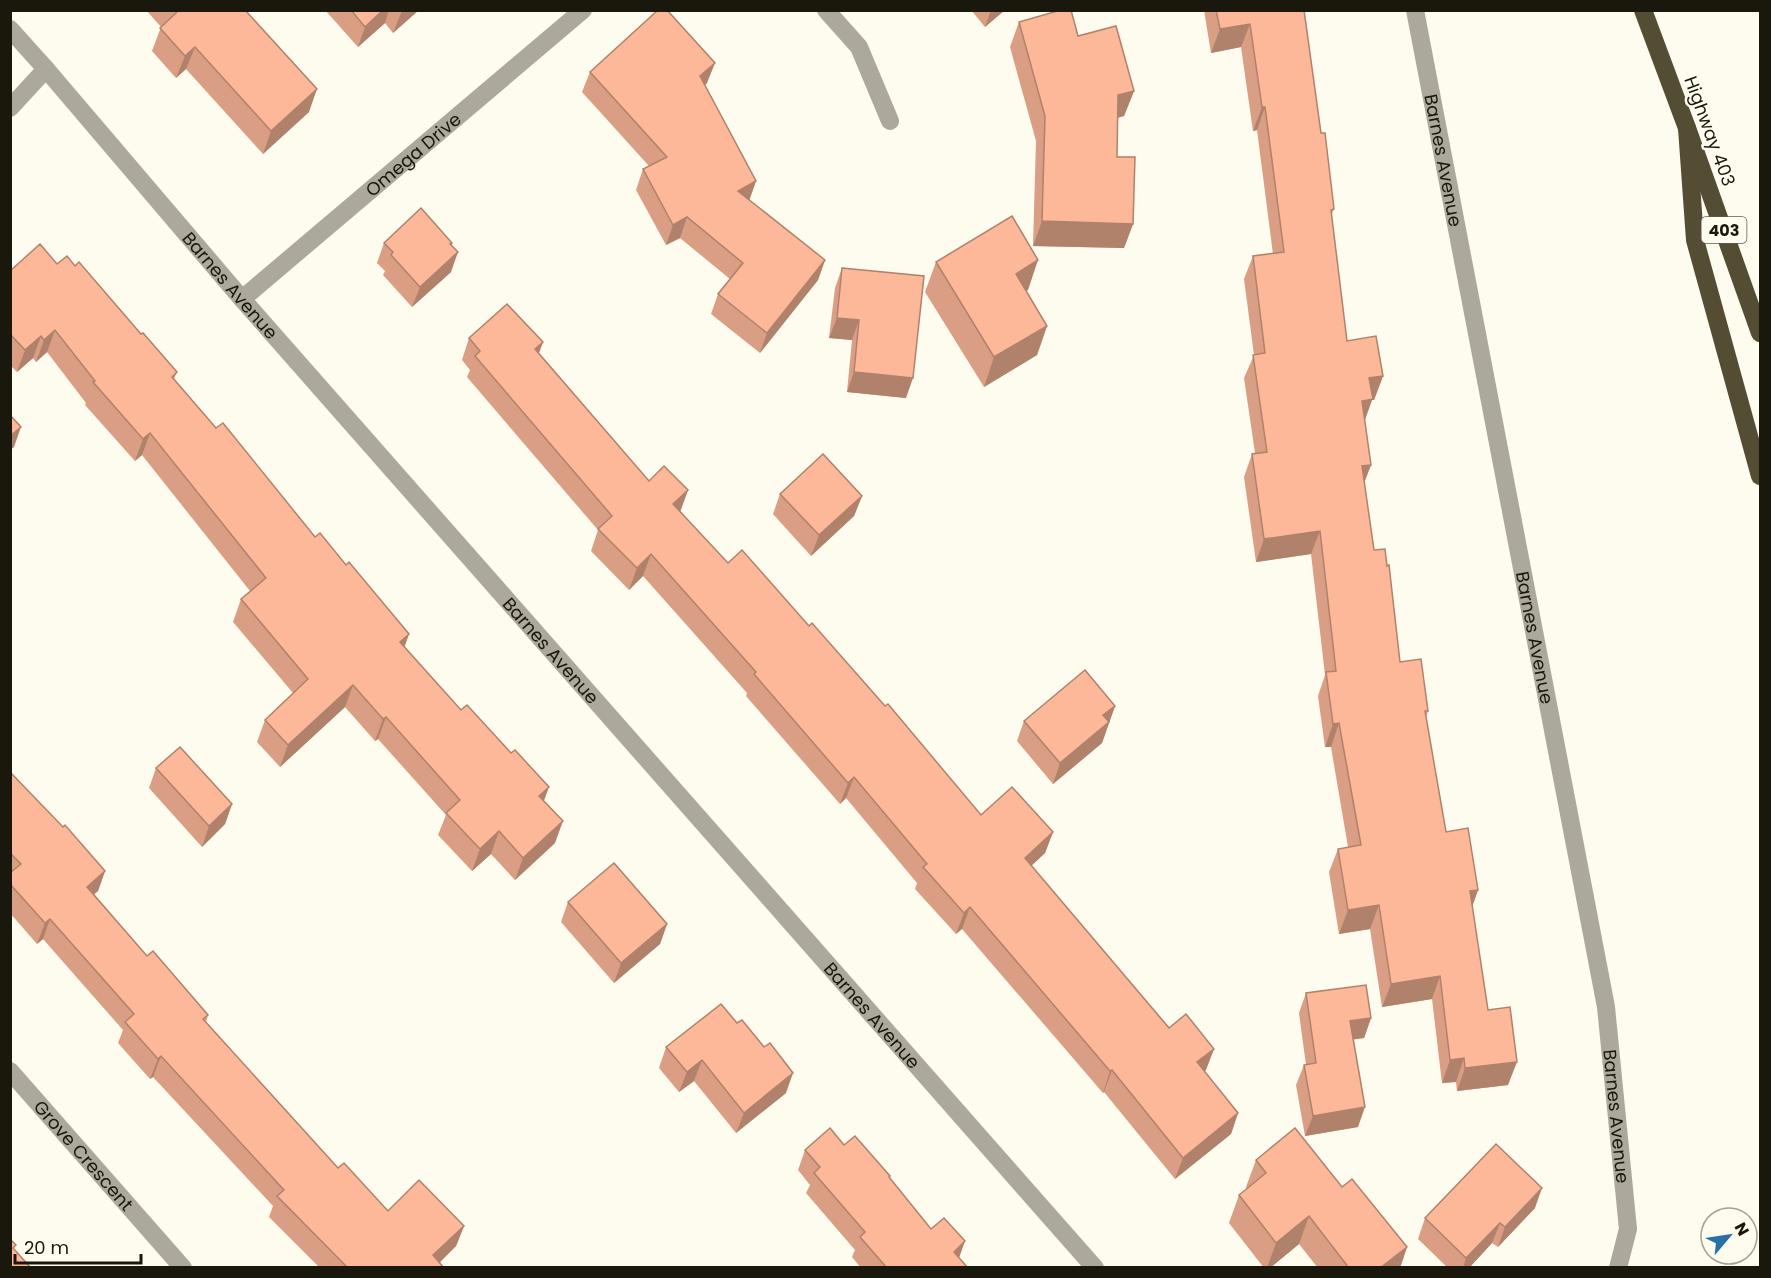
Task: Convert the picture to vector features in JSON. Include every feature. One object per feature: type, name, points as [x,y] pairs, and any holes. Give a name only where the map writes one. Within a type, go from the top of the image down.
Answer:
[{"type":"highway","name":"Highway 403","points":[[1643,10],[1761,333]]},
{"type":"highway","points":[[1687,128],[1695,240],[1761,476]]},
{"type":"street","name":"Omega Drive","points":[[242,299],[583,10]]},
{"type":"street","points":[[826,10],[859,47],[890,121]]},
{"type":"street","name":"Barnes Avenue","points":[[1415,10],[1606,1007],[1628,1229],[1618,1268]]},
{"type":"street","name":"Barnes Avenue","points":[[10,29],[242,299],[1095,1268]]},
{"type":"street","points":[[10,108],[46,69]]},
{"type":"street","name":"Grove Crescent","points":[[10,1071],[183,1268]]},
{"type":"building","points":[[175,10],[245,10],[317,89],[271,131],[195,47],[185,56],[160,28],[177,12]]},
{"type":"building","points":[[351,10],[383,10],[365,27]]},
{"type":"building","points":[[658,10],[667,10],[715,63],[700,76],[756,181],[738,191],[825,260],[767,333],[718,294],[743,263],[687,217],[673,225],[643,169],[667,157],[590,72]]},
{"type":"building","points":[[1061,10],[1071,10],[1078,36],[1116,26],[1134,91],[1118,95],[1117,157],[1135,157],[1133,224],[1042,221],[1045,116],[1019,22]]},
{"type":"building","points":[[1216,10],[1304,10],[1321,133],[1325,133],[1334,209],[1331,210],[1347,341],[1376,336],[1383,376],[1369,378],[1373,399],[1362,401],[1371,465],[1362,466],[1374,550],[1385,549],[1387,566],[1389,565],[1400,662],[1421,659],[1428,711],[1425,711],[1446,832],[1468,828],[1478,890],[1470,891],[1488,1010],[1510,1007],[1517,1062],[1465,1068],[1464,1058],[1450,1060],[1440,976],[1391,984],[1379,905],[1348,910],[1338,849],[1361,845],[1339,723],[1333,724],[1326,672],[1336,671],[1320,531],[1264,539],[1252,454],[1267,452],[1253,355],[1265,353],[1253,256],[1284,252],[1265,107],[1262,107],[1250,24],[1220,29]]},
{"type":"building","points":[[421,208],[458,252],[420,287],[391,255],[393,252],[384,243]]},
{"type":"building","points":[[1012,216],[1038,260],[1016,274],[1047,326],[994,357],[936,262]]},
{"type":"building","points":[[40,244],[57,264],[67,256],[75,266],[79,262],[177,372],[172,377],[216,428],[223,423],[315,537],[320,533],[346,565],[349,562],[409,634],[400,642],[461,710],[467,705],[511,753],[515,750],[549,787],[539,796],[563,821],[523,858],[499,831],[480,849],[446,813],[460,800],[386,717],[383,719],[353,685],[288,745],[265,720],[308,679],[241,599],[266,578],[150,433],[143,439],[93,382],[95,381],[55,330],[44,340],[41,336],[25,350],[10,334],[10,271]]},
{"type":"building","points":[[842,268],[924,276],[913,378],[854,372],[859,320],[837,318]]},
{"type":"building","points":[[507,304],[543,342],[535,349],[649,481],[664,466],[688,490],[673,504],[728,563],[742,550],[809,626],[812,623],[885,706],[888,704],[981,815],[1012,787],[1053,832],[1025,858],[1169,1028],[1186,1014],[1214,1049],[1197,1062],[1238,1113],[1183,1158],[1112,1070],[1110,1071],[970,907],[964,913],[923,867],[927,864],[854,777],[848,783],[754,674],[756,672],[651,554],[637,568],[598,529],[612,516],[475,356],[480,351],[469,338]]},
{"type":"building","points":[[10,415],[21,427],[10,436]]},
{"type":"building","points":[[823,454],[862,496],[819,535],[780,494]]},
{"type":"building","points":[[1085,670],[1115,706],[1103,715],[1109,722],[1060,763],[1024,721]]},
{"type":"building","points":[[180,747],[232,804],[209,826],[156,768]]},
{"type":"building","points":[[10,772],[63,827],[65,825],[105,871],[87,887],[147,956],[153,951],[208,1015],[203,1019],[338,1168],[344,1163],[388,1211],[419,1180],[464,1226],[433,1255],[444,1268],[348,1268],[277,1196],[284,1190],[161,1056],[158,1059],[125,1022],[134,1014],[50,919],[45,923],[10,884],[10,873],[21,864],[10,853]]},
{"type":"building","points":[[614,863],[667,924],[621,963],[568,902]]},
{"type":"building","points":[[1366,985],[1371,1018],[1350,1021],[1365,1107],[1313,1116],[1304,1065],[1316,1063],[1306,993]]},
{"type":"building","points":[[721,1004],[737,1023],[742,1020],[764,1047],[770,1043],[793,1073],[744,1113],[702,1060],[687,1072],[666,1047]]},
{"type":"building","points":[[830,1128],[844,1145],[855,1136],[931,1229],[944,1218],[965,1241],[954,1252],[968,1268],[887,1268],[860,1237],[865,1232],[814,1173],[820,1167],[805,1150]]},
{"type":"building","points":[[1295,1128],[1342,1187],[1352,1179],[1407,1247],[1380,1268],[1349,1268],[1309,1216],[1276,1243],[1239,1195],[1266,1173],[1256,1160]]},
{"type":"building","points":[[1496,1144],[1542,1188],[1505,1227],[1500,1223],[1466,1258],[1425,1218]]},
{"type":"building","points":[[10,1239],[16,1245],[13,1248],[31,1268],[10,1268]]}]
